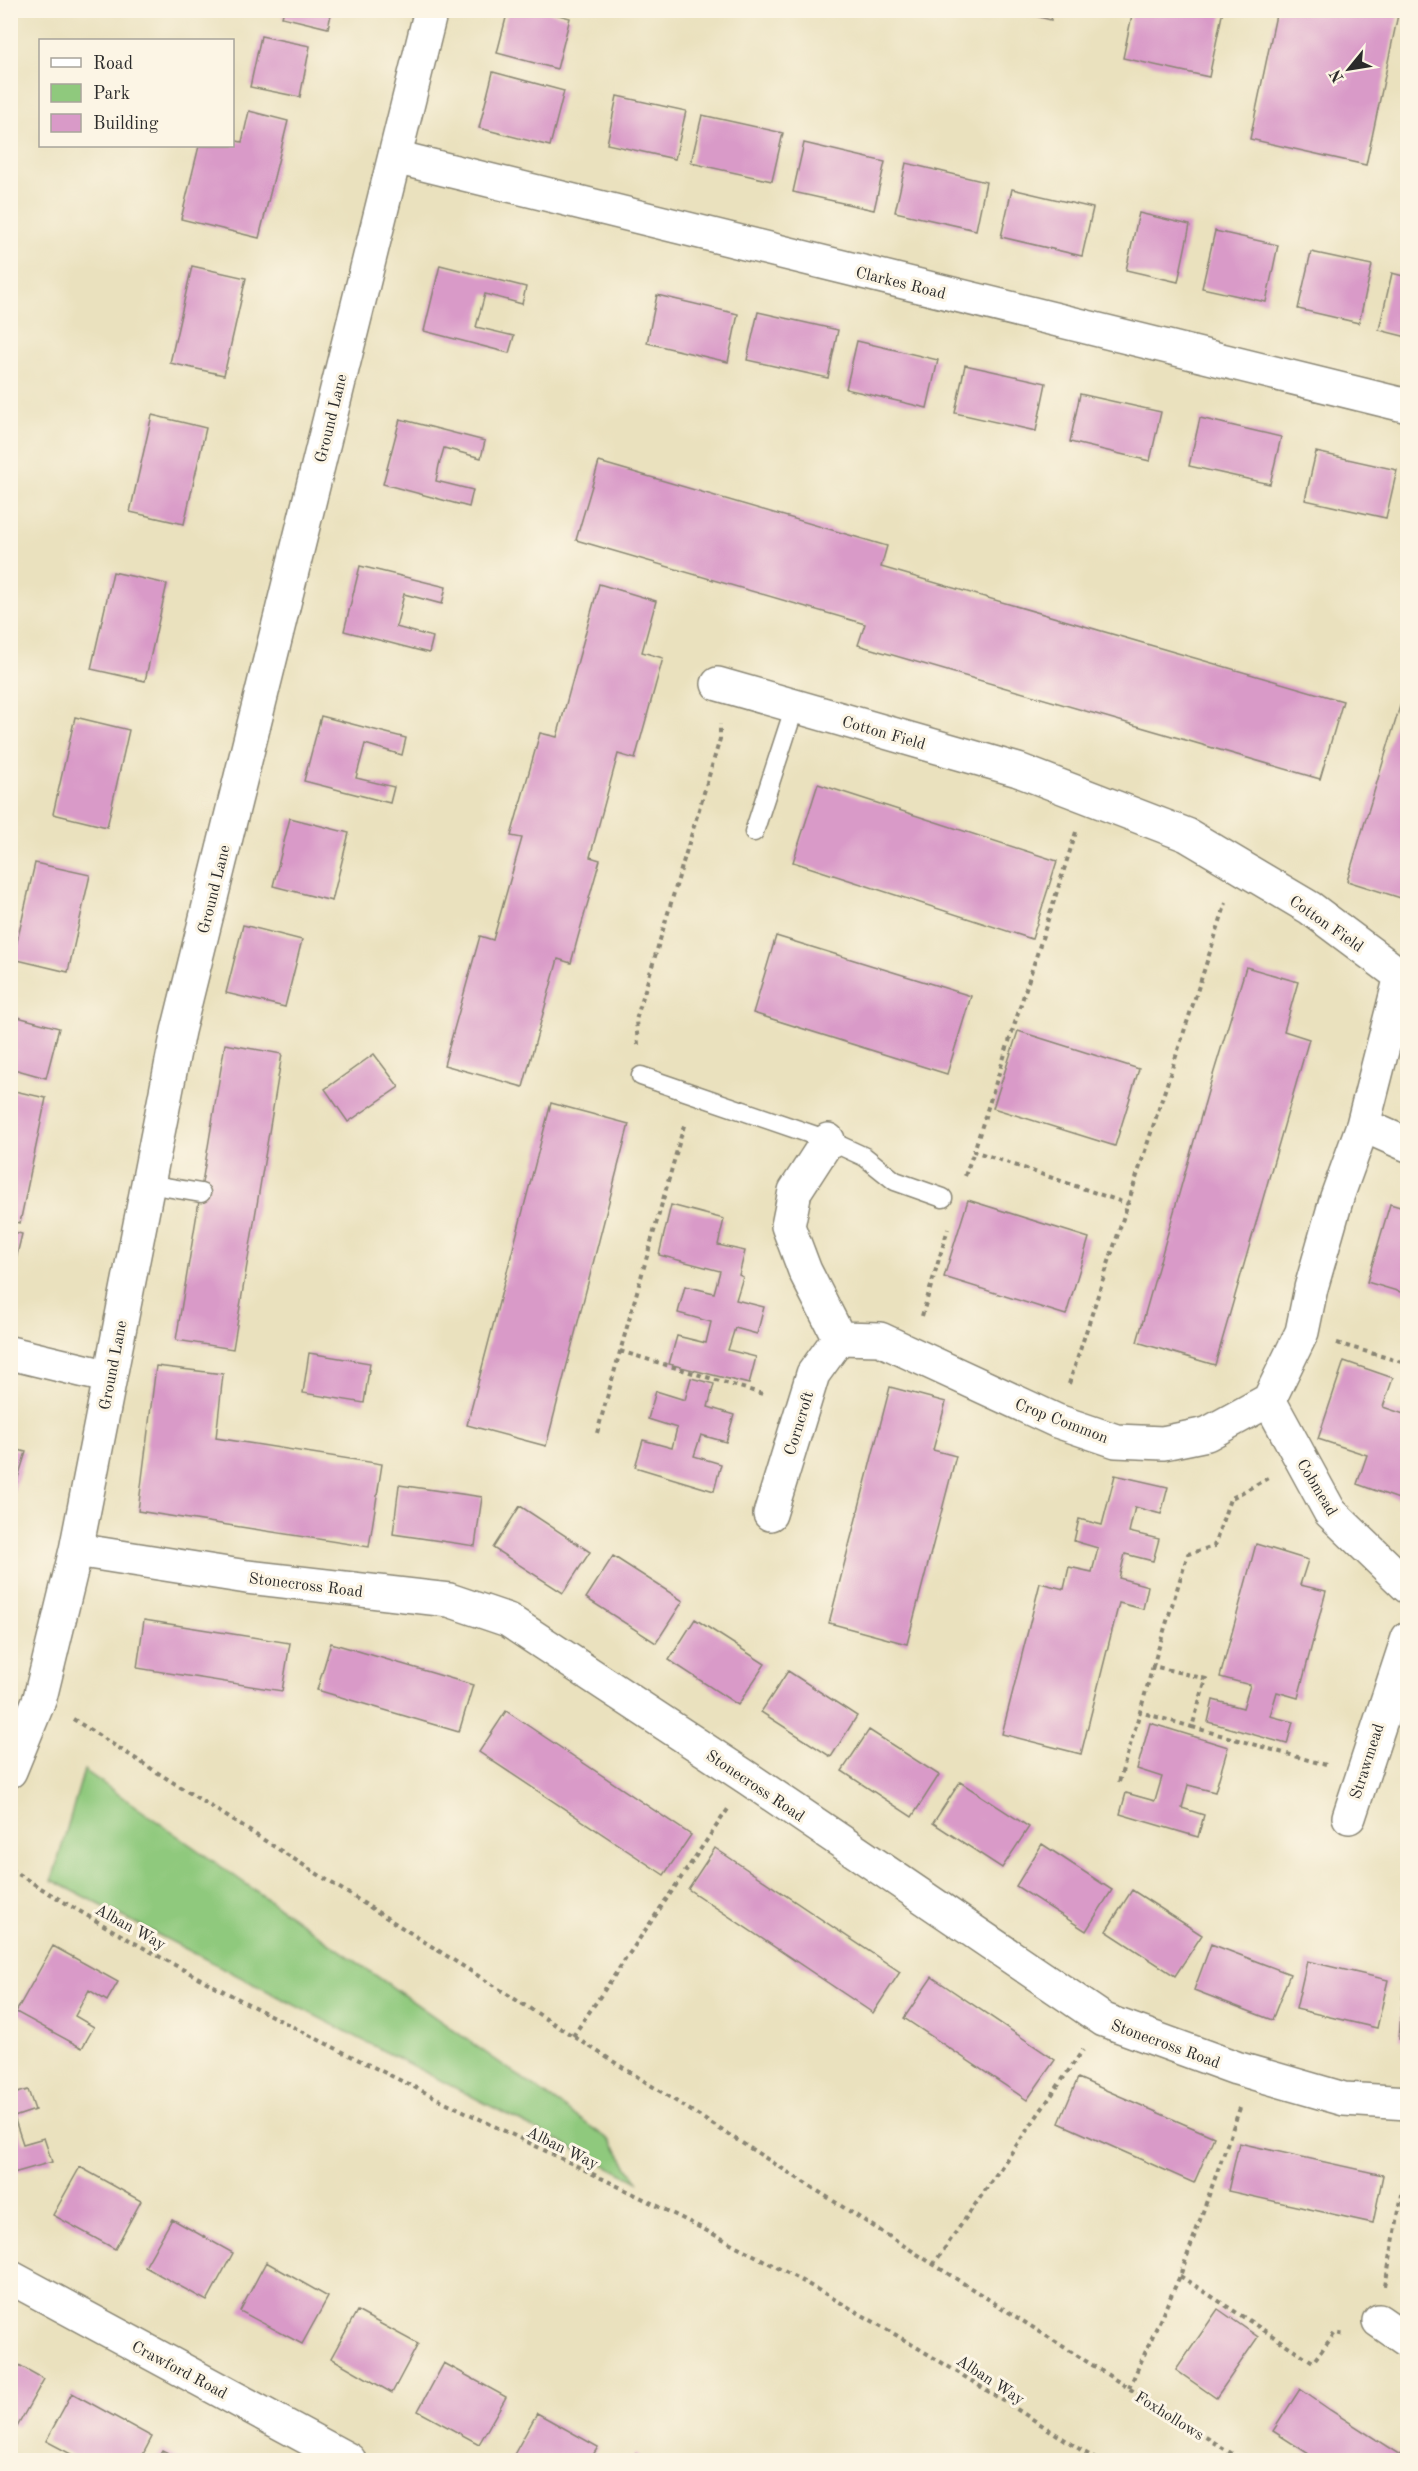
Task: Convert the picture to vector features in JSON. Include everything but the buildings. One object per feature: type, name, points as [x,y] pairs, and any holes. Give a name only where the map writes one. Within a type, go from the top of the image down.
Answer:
[{"type":"street","name":"Ground Lane","points":[[10,1771],[40,1698],[76,1550],[178,1031],[431,10]]},
{"type":"street","name":"Clarkes Road","points":[[395,158],[1407,406]]},
{"type":"street","name":"Cotton Field","points":[[718,684],[1018,770],[1187,836],[1310,908],[1404,973]]},
{"type":"street","points":[[1269,1400],[1302,1332],[1311,1288],[1337,1197],[1363,1125],[1404,973]]},
{"type":"street","points":[[1363,1125],[1407,1145]]},
{"type":"street","points":[[828,1140],[795,1191],[788,1226],[805,1271],[839,1338]]},
{"type":"street","name":"Crop Common","points":[[839,1338],[880,1339],[1057,1421],[1116,1441],[1163,1443],[1207,1434],[1269,1400]]},
{"type":"street","name":"Corncroft","points":[[770,1514],[813,1374],[839,1338]]},
{"type":"street","points":[[10,1353],[110,1377]]},
{"type":"street","name":"Cobmead","points":[[1269,1400],[1330,1512],[1407,1587]]},
{"type":"street","name":"Stonecross Road","points":[[76,1550],[247,1577],[449,1600],[508,1620],[749,1779],[1104,2020],[1252,2073],[1344,2099],[1407,2103]]},
{"type":"street","name":"Strawmead","points":[[1349,1817],[1407,1638]]},
{"type":"street","name":"Crawford Road","points":[[10,2277],[349,2460]]},
{"type":"street","points":[[1379,2321],[1407,2341]]},
{"type":"lane","points":[[754,832],[795,706]]},
{"type":"lane","points":[[641,1076],[828,1140],[865,1157],[895,1181],[943,1198]]},
{"type":"lane","points":[[148,1184],[201,1193]]},
{"type":"path","points":[[641,1076],[636,1020],[720,739],[718,684]]},
{"type":"path","points":[[963,1182],[1087,797]]},
{"type":"path","points":[[1057,1421],[1239,865]]},
{"type":"path","points":[[597,1433],[693,1093]]},
{"type":"path","points":[[974,1151],[1128,1204]]},
{"type":"path","points":[[910,1353],[949,1225]]},
{"type":"path","points":[[1302,1332],[1407,1364]]},
{"type":"path","points":[[620,1351],[804,1406]]},
{"type":"path","points":[[1119,1782],[1188,1554],[1214,1545],[1230,1499],[1300,1459]]},
{"type":"path","points":[[1153,1666],[1206,1679],[1192,1727]]},
{"type":"path","name":"Foxhollows","points":[[40,1698],[1242,2460]]},
{"type":"path","points":[[1140,1712],[1361,1776]]},
{"type":"path","points":[[573,2036],[749,1779]]},
{"type":"path","name":"Alban Way","points":[[10,1869],[57,1899],[206,1983],[746,2251],[946,2364],[1097,2460]]},
{"type":"path","points":[[933,2265],[1104,2020]]},
{"type":"path","points":[[1129,2388],[1180,2276],[1252,2073]]},
{"type":"path","points":[[1180,2276],[1313,2362],[1335,2333],[1358,2338],[1379,2321],[1407,2162]]},
{"type":"green space","points":[[84,1770],[611,2141],[638,2182],[52,1880]]}]
